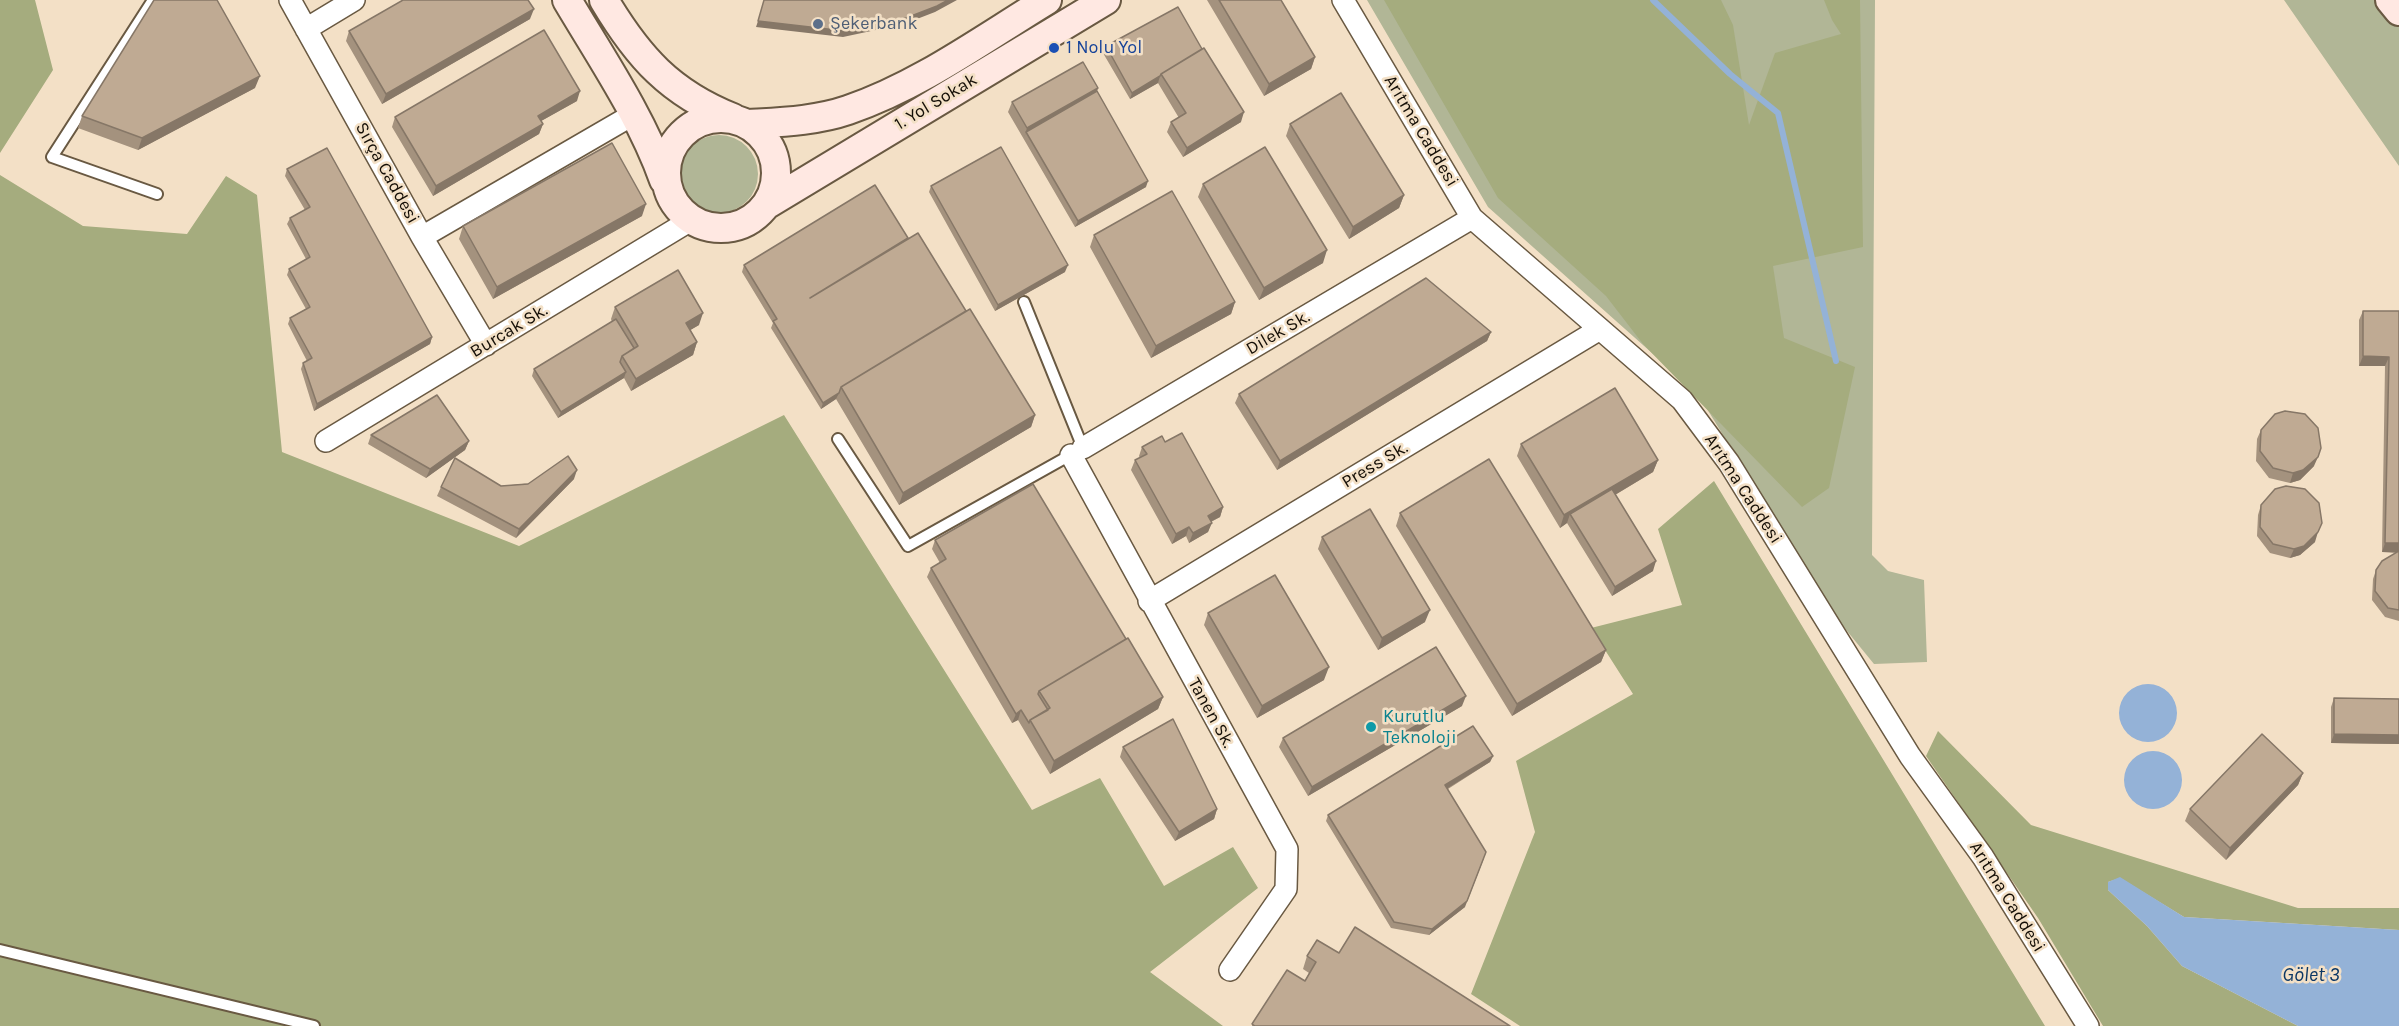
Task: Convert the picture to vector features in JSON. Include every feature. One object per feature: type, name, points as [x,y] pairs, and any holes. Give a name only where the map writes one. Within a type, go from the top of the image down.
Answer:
[{"type":"main road","points":[[567,0],[653,149],[671,199],[691,220]]},
{"type":"main road","name":"1. Yol Sokak","points":[[604,0],[625,36],[653,69],[686,94],[709,108],[743,122],[763,136],[775,161],[774,188],[766,205]]},
{"type":"main road","name":"1. Yol Sokak","points":[[666,185],[665,168],[669,151],[679,136],[692,125],[709,118],[743,122],[797,122],[846,111],[887,94],[1047,0]]},
{"type":"main road","name":"1. Yol Sokak","points":[[691,220],[707,227],[723,228],[740,225],[755,217],[766,205],[1106,0]]},
{"type":"main road","points":[[2390,0],[2399,11]]},
{"type":"street","name":"Sırça Caddesi","points":[[290,0],[422,237],[486,345]]},
{"type":"street","points":[[306,29],[354,0]]},
{"type":"street","name":"Arıtma Caddesi","points":[[1343,0],[1472,218],[1682,400],[1729,463],[1910,756],[1983,857],[2088,1026]]},
{"type":"street","points":[[422,237],[634,114]]},
{"type":"street","name":"Dilek Sk.","points":[[1077,451],[1472,218]]},
{"type":"street","name":"Burcak Sk.","points":[[326,441],[691,220]]},
{"type":"street","name":"Press Sk.","points":[[1149,601],[1600,329]]},
{"type":"street","name":"Tanen Sk.","points":[[1077,451],[1149,601],[1287,849],[1286,889],[1230,970]]},
{"type":"lane","points":[[153,0],[52,157],[157,194]]},
{"type":"lane","points":[[838,439],[908,546],[1077,451],[1024,302]]},
{"type":"lane","points":[[0,950],[314,1026]]},
{"type":"green space","points":[[0,0],[35,0],[53,70],[0,153]]},
{"type":"green space","points":[[1367,0],[1875,0],[1872,555],[1888,571],[1924,580],[1927,662],[1874,664],[1829,609],[1698,394],[1488,207]]},
{"type":"green space","points":[[1384,0],[1721,0],[1733,25],[1749,125],[1775,53],[1841,34],[1824,0],[1860,0],[1863,247],[1773,266],[1784,338],[1855,367],[1829,488],[1802,507],[1643,344],[1606,296],[1498,198]]},
{"type":"green space","points":[[2284,0],[2399,0],[2399,166]]},
{"type":"green space","points":[[711,135],[727,135],[741,141],[752,152],[758,166],[758,182],[752,196],[741,207],[727,213],[711,213],[697,207],[686,196],[680,182],[680,166],[686,152],[697,141]]},
{"type":"green space","points":[[0,175],[83,226],[187,234],[226,176],[257,195],[282,452],[519,546],[784,415],[1032,810],[1100,778],[1164,886],[1233,847],[1258,888],[1150,972],[1223,1026],[0,1026]]},
{"type":"green space","points":[[1714,481],[2045,1026],[1520,1026],[1471,994],[1535,832],[1516,761],[1633,694],[1591,628],[1682,605],[1658,529]]},
{"type":"green space","points":[[1938,731],[2031,825],[2298,908],[2399,908],[2399,930],[2184,917],[2120,878],[2108,882],[2108,890],[2147,926],[2182,966],[2298,1026],[2103,1026],[2038,918],[1926,756]]},
{"type":"water","points":[[2148,684],[2159,686],[2169,692],[2175,702],[2177,713],[2175,724],[2169,734],[2159,740],[2148,742],[2137,740],[2127,734],[2121,724],[2119,713],[2121,702],[2127,692],[2137,686]]},
{"type":"water","points":[[2153,751],[2164,753],[2174,759],[2180,769],[2182,780],[2180,791],[2174,801],[2164,807],[2153,809],[2142,807],[2132,801],[2126,791],[2124,780],[2126,769],[2132,759],[2142,753]]},
{"type":"water","name":"Gölet 3","points":[[2120,877],[2184,917],[2399,930],[2399,1026],[2298,1026],[2182,966],[2147,926],[2108,890],[2108,882]]},
{"type":"building","points":[[154,0],[217,0],[260,76],[142,138],[82,116]]},
{"type":"building","points":[[403,0],[528,0],[534,9],[386,94],[349,31]]},
{"type":"building","points":[[764,0],[948,0],[906,18],[845,31],[758,21]]},
{"type":"building","points":[[1219,0],[1281,0],[1315,57],[1269,84]]},
{"type":"building","points":[[1178,7],[1202,49],[1132,93],[1106,46]]},
{"type":"building","points":[[544,30],[580,91],[538,116],[543,124],[436,186],[395,117]]},
{"type":"building","points":[[1204,48],[1244,112],[1187,148],[1171,122],[1186,113],[1161,74]]},
{"type":"building","points":[[1083,62],[1098,88],[1027,128],[1012,102]]},
{"type":"building","points":[[1097,91],[1148,181],[1078,221],[1026,132]]},
{"type":"building","points":[[1341,93],[1404,195],[1353,227],[1290,124]]},
{"type":"building","points":[[612,143],[646,204],[497,287],[463,226]]},
{"type":"building","points":[[1001,147],[1068,265],[998,305],[931,186]]},
{"type":"building","points":[[1265,147],[1327,250],[1264,288],[1203,184]]},
{"type":"building","points":[[327,148],[432,337],[317,404],[303,363],[312,358],[290,318],[310,307],[289,269],[310,257],[290,218],[310,207],[287,169]]},
{"type":"building","points":[[875,185],[908,238],[810,298],[918,233],[966,311],[841,387],[839,393],[823,403],[773,321],[777,319],[744,265]]},
{"type":"building","points":[[1172,191],[1235,302],[1156,346],[1094,235]]},
{"type":"building","points":[[678,270],[703,313],[686,323],[697,342],[636,379],[622,356],[638,346],[615,307]]},
{"type":"building","points":[[1426,278],[1491,332],[1280,461],[1239,394]]},
{"type":"building","points":[[970,309],[1035,415],[903,493],[841,387]]},
{"type":"building","points":[[2363,311],[2399,311],[2399,543],[2385,543],[2389,357],[2363,356]]},
{"type":"building","points":[[616,319],[634,348],[622,356],[620,362],[626,372],[561,412],[534,369]]},
{"type":"building","points":[[1615,388],[1658,460],[1564,515],[1521,444]]},
{"type":"building","points":[[437,395],[469,441],[430,469],[371,435]]},
{"type":"building","points":[[2285,411],[2305,414],[2318,428],[2321,448],[2318,457],[2303,470],[2293,473],[2273,468],[2260,451],[2261,430],[2275,414]]},
{"type":"building","points":[[1182,433],[1223,507],[1208,516],[1212,523],[1193,533],[1189,527],[1176,534],[1135,460],[1147,454],[1142,447],[1162,436],[1165,442]]},
{"type":"building","points":[[568,456],[577,470],[519,529],[441,487],[455,458],[501,486],[528,484]]},
{"type":"building","points":[[1489,459],[1606,650],[1517,704],[1400,513]]},
{"type":"building","points":[[1033,484],[1126,639],[1039,691],[1038,694],[1048,710],[1030,720],[1029,723],[1021,710],[1016,714],[931,568],[946,559],[935,540]]},
{"type":"building","points":[[2286,486],[2305,489],[2319,503],[2322,523],[2318,532],[2304,546],[2294,549],[2273,544],[2260,527],[2261,505],[2275,489]]},
{"type":"building","points":[[1612,489],[1656,561],[1615,587],[1570,514]]},
{"type":"building","points":[[1370,509],[1430,610],[1382,638],[1322,537]]},
{"type":"building","points":[[2399,551],[2399,610],[2388,608],[2375,591],[2376,570],[2382,561]]},
{"type":"building","points":[[1275,575],[1329,667],[1262,706],[1208,613]]},
{"type":"building","points":[[1128,638],[1163,697],[1054,761],[1030,720],[1050,708],[1039,691]]},
{"type":"building","name":"Kurutlu Teknoloji","points":[[1436,647],[1466,696],[1312,787],[1283,738]]},
{"type":"building","points":[[2334,698],[2399,699],[2399,735],[2334,734]]},
{"type":"building","points":[[1173,719],[1217,809],[1179,832],[1123,747]]},
{"type":"building","points":[[1473,726],[1493,756],[1445,785],[1486,852],[1467,901],[1432,929],[1394,922],[1328,815]]},
{"type":"building","points":[[2262,734],[2303,773],[2230,848],[2190,809]]},
{"type":"building","points":[[1355,927],[1510,1026],[1255,1026],[1252,1024],[1287,970],[1305,981],[1316,962],[1307,956],[1317,940],[1339,953]]},
{"type":"waterway","points":[[1653,0],[1730,74],[1778,113],[1836,361]]},
{"type":"place","name":"Şekerbank","points":[[818,24]]},
{"type":"place","name":"1 Nolu Yol","points":[[1054,48]]},
{"type":"place","name":"Kurutlu Teknoloji","points":[[1371,727]]}]
